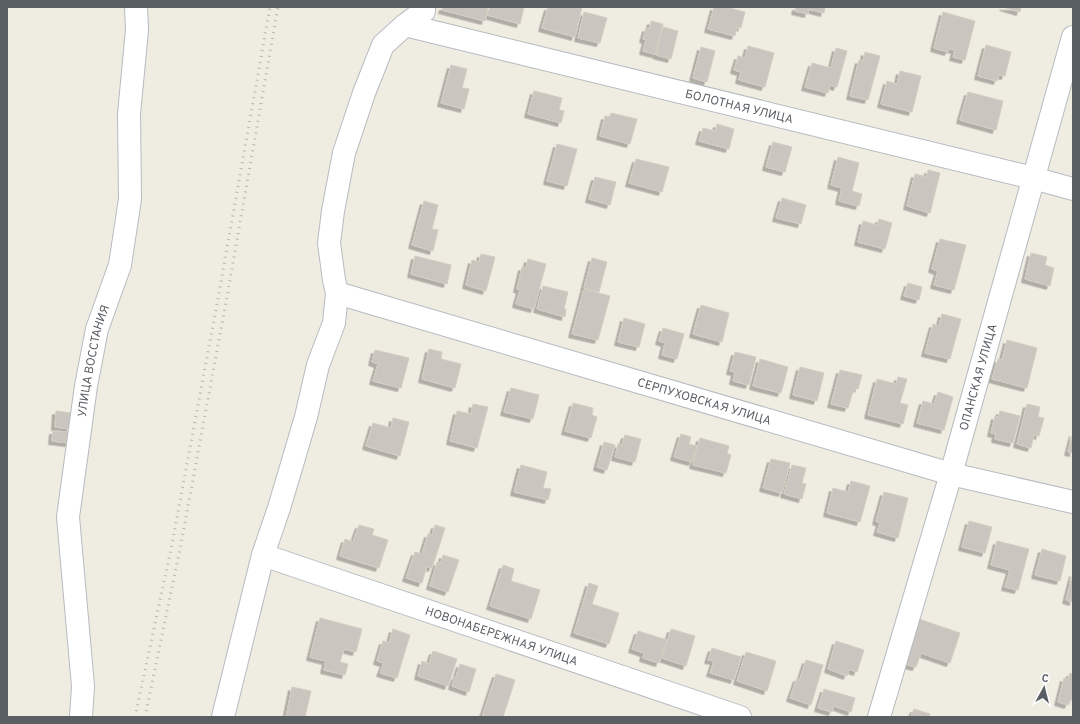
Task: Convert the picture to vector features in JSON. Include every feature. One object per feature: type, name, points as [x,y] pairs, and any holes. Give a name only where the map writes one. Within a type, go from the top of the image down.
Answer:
[{"type":"street","name":"УЛИЦА ВОССТАНИЯ","points":[[81,717],[83,686],[68,517],[86,386],[97,329],[120,265],[130,199],[129,114],[137,30],[136,7]]},
{"type":"street","points":[[223,717],[263,555],[293,462],[306,417],[318,365],[334,323],[337,293],[329,243],[333,211],[344,153],[364,94],[383,45],[405,25],[424,11],[424,7]]},
{"type":"street","name":"БОЛОТНАЯ УЛИЦА","points":[[405,25],[1073,189]]},
{"type":"street","name":"ОПАНСКАЯ УЛИЦА","points":[[879,717],[951,474],[1073,37]]},
{"type":"street","name":"СЕРПУХОВСКАЯ УЛИЦА","points":[[337,293],[951,474],[1073,502]]},
{"type":"street","name":"НОВОНАБЕРЕЖНАЯ УЛИЦА","points":[[263,555],[740,717]]},
{"type":"building","points":[[443,7],[488,7],[485,21],[442,10]]},
{"type":"building","points":[[490,7],[524,7],[520,24],[487,15]]},
{"type":"building","points":[[548,7],[582,7],[575,37],[542,28]]},
{"type":"building","points":[[714,7],[726,7],[745,12],[741,28],[737,27],[735,36],[708,29]]},
{"type":"building","points":[[796,7],[825,7],[824,13],[809,9],[808,14],[795,11]]},
{"type":"building","points":[[1003,7],[1021,7],[1020,12]]},
{"type":"building","points":[[584,12],[607,18],[600,43],[578,38]]},
{"type":"building","points":[[943,12],[975,21],[965,60],[953,57],[955,50],[949,49],[948,52],[934,48]]},
{"type":"building","points":[[651,21],[663,24],[655,54],[643,51],[646,40],[643,39],[646,28],[649,29]]},
{"type":"building","points":[[663,27],[678,31],[671,59],[656,55]]},
{"type":"building","points":[[986,45],[1011,52],[1005,76],[999,75],[997,81],[978,76]]},
{"type":"building","points":[[748,46],[774,53],[765,87],[739,80],[741,72],[734,70],[738,56],[745,58]]},
{"type":"building","points":[[701,47],[715,51],[707,82],[693,78]]},
{"type":"building","points":[[836,48],[847,51],[837,87],[830,85],[828,93],[805,87],[812,63],[831,68]]},
{"type":"building","points":[[865,52],[880,56],[868,100],[850,96],[859,60],[863,61]]},
{"type":"building","points":[[451,65],[467,69],[462,88],[469,89],[464,109],[441,103]]},
{"type":"building","points":[[900,71],[921,76],[912,112],[881,104],[887,81],[897,84]]},
{"type":"building","points":[[534,91],[562,98],[559,110],[564,111],[561,123],[528,114]]},
{"type":"building","points":[[968,92],[1003,101],[996,130],[960,120]]},
{"type":"building","points":[[611,113],[637,119],[630,144],[600,136],[605,116],[610,117]]},
{"type":"building","points":[[717,124],[734,129],[729,149],[699,141],[703,128],[715,131]]},
{"type":"building","points":[[773,142],[792,147],[785,172],[766,167]]},
{"type":"building","points":[[557,144],[577,149],[567,186],[547,181]]},
{"type":"building","points":[[838,157],[859,163],[852,191],[862,194],[859,206],[839,201],[842,188],[831,185]]},
{"type":"building","points":[[636,159],[669,167],[662,192],[629,183]]},
{"type":"building","points":[[928,170],[940,173],[930,213],[907,206],[915,174],[927,177]]},
{"type":"building","points":[[595,177],[616,182],[610,205],[589,199]]},
{"type":"building","points":[[782,198],[806,205],[801,224],[776,218]]},
{"type":"building","points":[[424,201],[438,205],[432,229],[438,230],[433,251],[412,245]]},
{"type":"building","points":[[879,219],[892,223],[885,249],[858,242],[863,221],[877,225]]},
{"type":"building","points":[[940,239],[966,245],[954,290],[934,285],[938,271],[932,269]]},
{"type":"building","points":[[1031,253],[1047,257],[1045,265],[1054,268],[1050,286],[1025,279]]},
{"type":"building","points":[[481,254],[495,257],[486,291],[466,285],[472,260],[479,262]]},
{"type":"building","points":[[415,256],[451,265],[447,284],[411,274]]},
{"type":"building","points":[[592,258],[607,262],[599,292],[584,288]]},
{"type":"building","points":[[528,259],[546,264],[534,309],[516,304],[520,290],[517,289],[522,267],[526,268]]},
{"type":"building","points":[[908,283],[922,287],[919,300],[904,296]]},
{"type":"building","points":[[543,286],[568,292],[564,309],[566,309],[565,317],[537,309]]},
{"type":"building","points":[[584,289],[610,296],[598,340],[572,334]]},
{"type":"building","points":[[701,305],[729,313],[722,342],[693,334]]},
{"type":"building","points":[[942,314],[961,319],[950,359],[925,353],[933,324],[939,326]]},
{"type":"building","points":[[624,318],[645,324],[639,347],[618,342]]},
{"type":"building","points":[[663,328],[684,334],[677,359],[662,355],[665,343],[659,341]]},
{"type":"building","points":[[1007,340],[1037,348],[1027,388],[992,379],[998,359],[1002,360]]},
{"type":"building","points":[[429,349],[442,352],[441,359],[461,364],[455,388],[422,379]]},
{"type":"building","points":[[375,350],[409,358],[401,388],[373,381],[378,364],[372,362]]},
{"type":"building","points":[[735,352],[756,357],[749,385],[733,381],[735,372],[730,371]]},
{"type":"building","points":[[760,359],[788,367],[781,393],[753,386]]},
{"type":"building","points":[[800,367],[824,373],[817,401],[793,395]]},
{"type":"building","points":[[840,370],[862,375],[858,389],[854,388],[848,408],[831,404]]},
{"type":"building","points":[[898,377],[907,379],[900,403],[908,405],[903,424],[868,415],[877,379],[896,384]]},
{"type":"building","points":[[511,388],[539,395],[533,419],[504,412]]},
{"type":"building","points":[[938,392],[953,397],[944,430],[917,423],[923,401],[934,404]]},
{"type":"building","points":[[573,403],[593,408],[592,415],[597,417],[591,438],[565,431]]},
{"type":"building","points":[[473,404],[488,407],[477,448],[450,441],[457,411],[471,414]]},
{"type":"building","points":[[1027,404],[1040,407],[1038,417],[1044,418],[1039,436],[1034,435],[1031,448],[1017,444]]},
{"type":"building","points":[[56,411],[71,413],[70,429],[55,427]]},
{"type":"building","points":[[1000,411],[1020,416],[1013,443],[995,439],[996,434],[991,433],[995,416],[998,417]]},
{"type":"building","points":[[393,418],[409,422],[400,456],[366,446],[373,423],[391,428]]},
{"type":"building","points":[[53,431],[70,432],[69,443],[52,441]]},
{"type":"building","points":[[1073,433],[1073,453],[1068,452]]},
{"type":"building","points":[[681,434],[691,437],[689,444],[697,446],[692,462],[674,457]]},
{"type":"building","points":[[625,435],[641,439],[635,462],[615,457],[618,444],[622,445]]},
{"type":"building","points":[[700,438],[729,446],[727,453],[731,455],[726,473],[693,465]]},
{"type":"building","points":[[604,442],[615,445],[607,470],[597,467]]},
{"type":"building","points":[[771,459],[790,463],[782,493],[763,488]]},
{"type":"building","points":[[521,465],[547,472],[543,488],[551,489],[548,500],[514,492]]},
{"type":"building","points":[[792,465],[806,468],[802,483],[806,484],[802,499],[784,494]]},
{"type":"building","points":[[851,481],[870,486],[860,522],[827,513],[833,488],[848,492]]},
{"type":"building","points":[[884,492],[908,498],[898,538],[877,532],[880,523],[876,521]]},
{"type":"building","points":[[969,521],[992,527],[985,553],[962,547]]},
{"type":"building","points":[[359,525],[374,529],[372,535],[388,540],[379,568],[340,556],[345,539],[353,542]]},
{"type":"building","points":[[435,525],[445,528],[432,568],[427,566],[422,583],[406,578],[415,552],[422,554],[428,534],[432,535]]},
{"type":"building","points":[[997,541],[1029,549],[1018,590],[1005,587],[1010,570],[991,565]]},
{"type":"building","points":[[1042,549],[1066,556],[1060,581],[1035,575]]},
{"type":"building","points":[[443,555],[459,560],[448,592],[430,586],[437,562],[441,563]]},
{"type":"building","points":[[503,565],[514,569],[511,581],[540,590],[531,619],[490,606]]},
{"type":"building","points":[[1073,573],[1073,602],[1066,600]]},
{"type":"building","points":[[589,583],[598,586],[592,604],[619,613],[609,644],[574,633]]},
{"type":"building","points":[[320,618],[362,629],[356,652],[344,649],[340,662],[348,664],[345,675],[324,670],[326,661],[310,657]]},
{"type":"building","points":[[919,619],[960,633],[950,663],[921,653],[916,667],[904,664]]},
{"type":"building","points":[[393,629],[410,635],[397,678],[380,673],[384,663],[377,661],[383,641],[389,643]]},
{"type":"building","points":[[671,629],[695,636],[686,666],[662,658]]},
{"type":"building","points":[[638,631],[667,640],[659,663],[643,658],[644,653],[632,649]]},
{"type":"building","points":[[836,641],[864,650],[857,672],[849,669],[847,676],[828,669]]},
{"type":"building","points":[[712,648],[741,657],[734,680],[710,673],[714,661],[708,660]]},
{"type":"building","points":[[433,651],[457,659],[448,686],[418,676],[422,661],[429,664]]},
{"type":"building","points":[[746,652],[776,661],[767,691],[737,681]]},
{"type":"building","points":[[806,660],[823,665],[811,705],[790,698],[797,678],[800,679]]},
{"type":"building","points":[[460,664],[476,669],[469,692],[452,686]]},
{"type":"building","points":[[1070,673],[1073,674],[1073,700],[1070,700],[1068,705],[1058,702],[1064,678],[1068,679]]},
{"type":"building","points":[[496,674],[515,680],[503,717],[482,717]]},
{"type":"building","points":[[292,687],[311,691],[305,717],[286,717]]},
{"type":"building","points":[[824,689],[855,698],[851,712],[834,706],[832,712],[818,708]]},
{"type":"building","points":[[914,709],[930,714],[929,717],[911,717]]},
{"type":"railway","points":[[135,717],[172,544],[270,7]]},
{"type":"railway","points":[[145,717],[180,549],[227,297],[278,7]]}]
